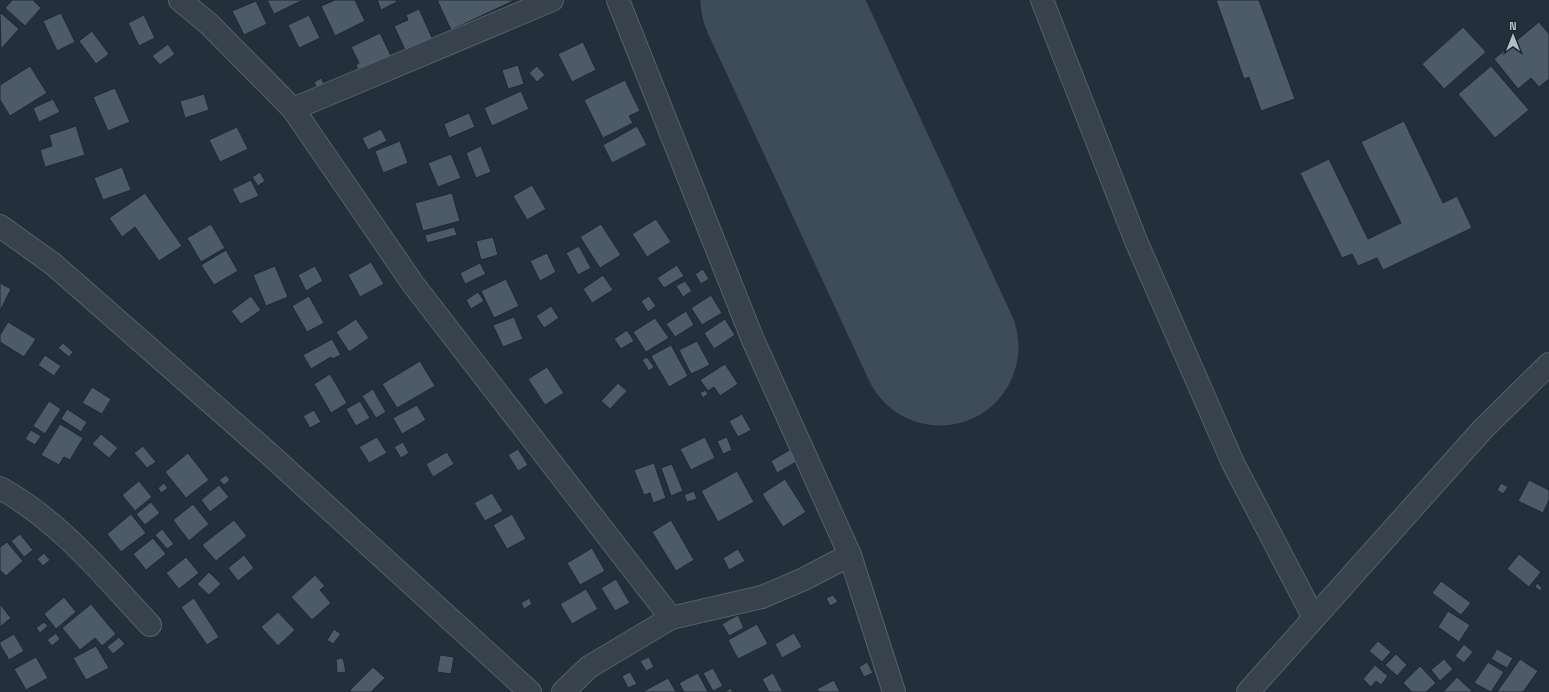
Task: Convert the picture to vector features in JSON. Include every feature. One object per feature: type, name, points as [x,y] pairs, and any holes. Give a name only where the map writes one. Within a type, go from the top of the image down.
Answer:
[{"type":"street","points":[[180,0],[209,24],[293,109],[413,284],[670,618]]},
{"type":"street","points":[[293,109],[552,0]]},
{"type":"street","points":[[618,0],[753,340],[850,555],[894,692]]},
{"type":"street","points":[[1042,0],[1136,241],[1224,442],[1314,618]]},
{"type":"street","points":[[0,226],[53,264],[266,451],[530,692]]},
{"type":"street","points":[[1248,692],[1482,430],[1549,364]]},
{"type":"street","points":[[0,488],[16,497],[69,539],[150,625]]},
{"type":"street","points":[[563,692],[589,667],[670,618],[762,597],[804,579],[850,555]]},
{"type":"building","points":[[12,0],[33,0],[41,8],[25,26],[5,8]]},
{"type":"building","points":[[267,0],[303,0],[274,14]]},
{"type":"building","points":[[335,0],[355,0],[365,21],[335,36],[321,6]]},
{"type":"building","points":[[377,0],[395,0],[397,2],[381,10]]},
{"type":"building","points":[[437,0],[512,0],[513,1],[451,30]]},
{"type":"building","points":[[1216,0],[1259,0],[1295,99],[1261,111],[1249,77],[1244,79]]},
{"type":"building","points":[[256,1],[267,24],[244,35],[232,11]]},
{"type":"building","points":[[419,9],[433,40],[406,52],[394,26],[408,20],[406,15]]},
{"type":"building","points":[[1,13],[19,29],[1,49],[0,14]]},
{"type":"building","points":[[61,13],[75,42],[57,51],[43,21]]},
{"type":"building","points":[[144,15],[155,38],[139,46],[128,23]]},
{"type":"building","points":[[309,15],[320,38],[299,48],[288,25]]},
{"type":"building","points":[[1539,22],[1549,34],[1549,79],[1539,87],[1531,78],[1518,89],[1494,59]]},
{"type":"building","points":[[1463,27],[1486,52],[1444,89],[1422,64]]},
{"type":"building","points":[[92,31],[109,54],[96,64],[79,41]]},
{"type":"building","points":[[380,33],[394,62],[361,77],[356,65],[359,63],[351,47]]},
{"type":"building","points":[[583,42],[596,70],[572,82],[558,54]]},
{"type":"building","points":[[168,44],[175,54],[160,65],[152,56]]},
{"type":"building","points":[[518,65],[524,84],[508,89],[502,70]]},
{"type":"building","points":[[30,66],[47,93],[10,116],[0,100],[0,85]]},
{"type":"building","points":[[537,66],[545,75],[537,82],[529,73]]},
{"type":"building","points":[[1491,66],[1529,110],[1495,138],[1458,94]]},
{"type":"building","points":[[321,78],[325,85],[317,88],[314,82]]},
{"type":"building","points":[[625,80],[640,111],[629,116],[633,123],[603,138],[584,100]]},
{"type":"building","points":[[115,88],[130,122],[108,131],[93,97]]},
{"type":"building","points":[[521,91],[529,109],[492,126],[484,108]]},
{"type":"building","points":[[204,94],[209,110],[185,118],[180,101]]},
{"type":"building","points":[[53,99],[60,112],[39,122],[33,108]]},
{"type":"building","points":[[469,113],[475,127],[449,138],[444,124]]},
{"type":"building","points":[[1404,121],[1443,203],[1457,196],[1472,228],[1383,270],[1377,258],[1358,266],[1352,254],[1342,258],[1300,173],[1329,159],[1368,239],[1401,223],[1361,142]]},
{"type":"building","points":[[76,126],[85,155],[45,167],[40,150],[52,146],[49,135]]},
{"type":"building","points":[[637,126],[647,145],[612,163],[603,145]]},
{"type":"building","points":[[237,127],[248,149],[220,162],[209,140]]},
{"type":"building","points":[[381,129],[387,141],[368,150],[362,138]]},
{"type":"building","points":[[400,141],[408,163],[383,173],[375,151]]},
{"type":"building","points":[[481,146],[491,172],[476,178],[466,153]]},
{"type":"building","points":[[451,154],[461,178],[438,187],[428,163]]},
{"type":"building","points":[[122,167],[131,190],[103,200],[94,178]]},
{"type":"building","points":[[260,172],[265,181],[258,186],[252,177]]},
{"type":"building","points":[[251,180],[259,196],[240,204],[232,189]]},
{"type":"building","points":[[532,185],[546,209],[527,220],[513,196]]},
{"type":"building","points":[[145,193],[182,246],[159,261],[135,227],[122,237],[109,218]]},
{"type":"building","points":[[452,193],[460,221],[423,231],[415,203]]},
{"type":"building","points":[[656,219],[671,242],[647,257],[632,234]]},
{"type":"building","points":[[211,224],[225,248],[201,262],[187,238]]},
{"type":"building","points":[[601,224],[621,255],[600,268],[580,237]]},
{"type":"building","points":[[454,227],[457,235],[427,243],[425,235]]},
{"type":"building","points":[[493,237],[498,255],[481,260],[476,241]]},
{"type":"building","points":[[579,246],[591,268],[578,275],[566,253]]},
{"type":"building","points":[[226,250],[238,271],[214,285],[201,265]]},
{"type":"building","points":[[547,253],[556,272],[540,281],[530,261]]},
{"type":"building","points":[[371,262],[384,284],[360,297],[348,275]]},
{"type":"building","points":[[480,263],[486,274],[465,284],[460,273]]},
{"type":"building","points":[[677,265],[684,276],[664,288],[657,278]]},
{"type":"building","points":[[275,266],[288,297],[266,306],[253,275]]},
{"type":"building","points":[[315,266],[323,281],[306,291],[298,275]]},
{"type":"building","points":[[703,269],[709,279],[701,284],[695,274]]},
{"type":"building","points":[[603,275],[613,290],[592,303],[583,289]]},
{"type":"building","points":[[506,279],[519,306],[494,318],[481,291]]},
{"type":"building","points":[[685,281],[692,291],[683,297],[676,286]]},
{"type":"building","points":[[0,283],[11,289],[0,311]]},
{"type":"building","points":[[478,292],[484,301],[471,309],[466,300]]},
{"type":"building","points":[[711,295],[722,313],[702,325],[691,308]]},
{"type":"building","points":[[251,296],[261,310],[241,324],[231,311]]},
{"type":"building","points":[[309,296],[324,323],[307,332],[292,306]]},
{"type":"building","points":[[649,296],[656,306],[648,312],[641,301]]},
{"type":"building","points":[[551,306],[559,318],[544,328],[536,316]]},
{"type":"building","points":[[686,311],[694,325],[675,337],[666,324]]},
{"type":"building","points":[[514,317],[523,339],[503,347],[493,325]]},
{"type":"building","points":[[655,318],[669,338],[646,352],[633,332]]},
{"type":"building","points":[[356,319],[369,338],[349,352],[336,332]]},
{"type":"building","points":[[725,319],[735,335],[714,349],[704,333]]},
{"type":"building","points":[[8,322],[36,339],[24,357],[0,342],[0,335]]},
{"type":"building","points":[[627,330],[634,341],[621,349],[614,339]]},
{"type":"building","points":[[332,339],[341,355],[332,359],[331,357],[311,369],[303,355]]},
{"type":"building","points":[[697,341],[710,365],[691,374],[679,350]]},
{"type":"building","points":[[63,343],[73,352],[69,357],[58,348]]},
{"type":"building","points":[[671,345],[688,376],[669,387],[651,356]]},
{"type":"building","points":[[45,355],[61,366],[54,376],[38,365]]},
{"type":"building","points":[[647,357],[654,367],[649,371],[642,360]]},
{"type":"building","points":[[420,361],[435,386],[397,408],[382,384]]},
{"type":"building","points":[[725,364],[738,384],[720,396],[714,387],[708,391],[700,380]]},
{"type":"building","points":[[547,367],[564,393],[545,405],[528,379]]},
{"type":"building","points":[[330,374],[347,403],[331,413],[314,384]]},
{"type":"building","points":[[618,383],[627,391],[610,409],[601,401]]},
{"type":"building","points":[[92,387],[111,399],[102,414],[82,403]]},
{"type":"building","points":[[373,389],[386,412],[376,418],[362,396]]},
{"type":"building","points":[[705,390],[708,394],[703,398],[700,393]]},
{"type":"building","points":[[49,401],[61,409],[45,434],[33,426]]},
{"type":"building","points":[[360,401],[370,418],[356,426],[346,409]]},
{"type":"building","points":[[417,405],[426,420],[402,434],[393,418]]},
{"type":"building","points":[[67,409],[87,422],[81,432],[61,419]]},
{"type":"building","points":[[314,410],[321,422],[310,428],[303,416]]},
{"type":"building","points":[[742,414],[751,430],[738,437],[729,421]]},
{"type":"building","points":[[60,424],[83,438],[70,460],[64,457],[59,465],[41,455]]},
{"type":"building","points":[[31,430],[41,436],[35,445],[25,439]]},
{"type":"building","points":[[101,434],[118,448],[109,458],[92,444]]},
{"type":"building","points":[[377,437],[387,453],[369,463],[359,447]]},
{"type":"building","points":[[705,437],[715,458],[691,470],[680,449]]},
{"type":"building","points":[[727,437],[732,450],[723,454],[717,441]]},
{"type":"building","points":[[403,442],[409,453],[401,458],[394,447]]},
{"type":"building","points":[[143,446],[156,462],[147,468],[134,453]]},
{"type":"building","points":[[796,446],[803,458],[777,473],[771,461]]},
{"type":"building","points":[[518,449],[528,465],[518,471],[508,455]]},
{"type":"building","points":[[447,452],[454,464],[433,477],[426,464]]},
{"type":"building","points":[[188,453],[209,480],[186,498],[165,472]]},
{"type":"building","points":[[654,463],[666,498],[653,503],[650,493],[644,495],[634,470]]},
{"type":"building","points":[[672,464],[683,491],[671,496],[661,468]]},
{"type":"building","points":[[737,471],[754,502],[718,522],[701,491]]},
{"type":"building","points":[[226,475],[230,480],[224,485],[219,480]]},
{"type":"building","points":[[785,479],[806,512],[783,527],[762,494]]},
{"type":"building","points":[[1529,480],[1549,490],[1549,500],[1543,513],[1518,501]]},
{"type":"building","points":[[139,481],[152,497],[135,511],[122,495]]},
{"type":"building","points":[[164,483],[168,488],[161,493],[158,488]]},
{"type":"building","points":[[1501,483],[1508,487],[1503,494],[1497,490]]},
{"type":"building","points":[[219,485],[229,497],[210,512],[201,500]]},
{"type":"building","points":[[694,491],[697,499],[687,502],[684,495]]},
{"type":"building","points":[[492,493],[503,511],[485,521],[474,503]]},
{"type":"building","points":[[151,502],[160,513],[145,525],[136,514]]},
{"type":"building","points":[[193,504],[209,524],[189,541],[173,520]]},
{"type":"building","points":[[131,514],[146,533],[121,552],[107,534]]},
{"type":"building","points":[[512,514],[526,539],[507,549],[493,525]]},
{"type":"building","points":[[234,520],[247,536],[216,561],[202,545]]},
{"type":"building","points":[[671,520],[694,560],[676,571],[652,532]]},
{"type":"building","points":[[162,529],[174,544],[167,549],[155,535]]},
{"type":"building","points":[[20,534],[33,550],[24,557],[11,541]]},
{"type":"building","points":[[153,538],[166,554],[146,570],[133,554]]},
{"type":"building","points":[[7,542],[23,561],[6,576],[0,570],[0,547]]},
{"type":"building","points":[[592,548],[605,571],[580,585],[567,563]]},
{"type":"building","points":[[738,549],[745,561],[729,570],[723,558]]},
{"type":"building","points":[[44,553],[50,560],[43,566],[37,559]]},
{"type":"building","points":[[1519,554],[1541,572],[1529,587],[1507,569]]},
{"type":"building","points":[[244,555],[254,568],[238,581],[228,568]]},
{"type":"building","points":[[186,557],[199,573],[179,589],[166,573]]},
{"type":"building","points":[[209,572],[221,584],[209,595],[197,584]]},
{"type":"building","points":[[315,575],[325,586],[320,590],[331,603],[312,620],[291,597]]},
{"type":"building","points":[[616,579],[630,603],[615,611],[601,588]]},
{"type":"building","points":[[1441,581],[1471,603],[1461,615],[1432,593]]},
{"type":"building","points":[[1537,583],[1542,588],[1540,591],[1535,587]]},
{"type":"building","points":[[586,589],[598,609],[572,624],[560,604]]},
{"type":"building","points":[[833,595],[838,602],[830,606],[826,598]]},
{"type":"building","points":[[64,597],[76,612],[56,629],[44,614]]},
{"type":"building","points":[[194,598],[219,637],[207,645],[181,607]]},
{"type":"building","points":[[529,598],[532,604],[524,609],[521,603]]},
{"type":"building","points":[[0,604],[11,618],[0,627]]},
{"type":"building","points":[[91,604],[116,634],[102,646],[95,638],[80,650],[62,628]]},
{"type":"building","points":[[1448,611],[1470,625],[1459,642],[1438,627]]},
{"type":"building","points":[[278,612],[295,630],[278,646],[261,627]]},
{"type":"building","points":[[738,615],[744,628],[729,636],[722,624]]},
{"type":"building","points":[[44,622],[48,626],[40,633],[36,628]]},
{"type":"building","points":[[757,624],[768,644],[738,659],[728,640]]},
{"type":"building","points":[[334,629],[341,634],[333,644],[327,640]]},
{"type":"building","points":[[56,633],[60,639],[52,646],[47,640]]},
{"type":"building","points":[[794,633],[802,647],[782,658],[775,644]]},
{"type":"building","points":[[14,634],[24,651],[9,660],[0,645],[0,642]]},
{"type":"building","points":[[119,637],[125,644],[113,654],[107,647]]},
{"type":"building","points":[[1378,641],[1391,652],[1382,662],[1369,651]]},
{"type":"building","points":[[1464,644],[1473,652],[1464,663],[1455,656]]},
{"type":"building","points":[[96,646],[109,668],[86,680],[73,658]]},
{"type":"building","points":[[1497,649],[1513,658],[1507,668],[1491,659]]},
{"type":"building","points":[[1396,654],[1407,665],[1397,676],[1385,665]]},
{"type":"building","points":[[440,655],[454,657],[451,674],[437,672]]},
{"type":"building","points":[[36,657],[48,678],[26,690],[14,669]]},
{"type":"building","points":[[649,657],[654,667],[646,671],[640,661]]},
{"type":"building","points":[[343,658],[346,672],[337,673],[336,659]]},
{"type":"building","points":[[1444,659],[1453,669],[1440,681],[1431,670]]},
{"type":"building","points":[[1520,659],[1538,671],[1523,692],[1497,692]]},
{"type":"building","points":[[867,662],[873,673],[864,677],[859,667]]},
{"type":"building","points":[[1488,662],[1504,672],[1491,692],[1474,683]]},
{"type":"building","points":[[1375,665],[1388,676],[1381,685],[1376,681],[1371,687],[1363,679]]},
{"type":"building","points":[[1420,666],[1436,683],[1426,692],[1412,692],[1403,683]]},
{"type":"building","points":[[373,667],[385,678],[371,692],[352,692],[350,690]]},
{"type":"building","points":[[713,668],[723,686],[713,691],[703,673]]},
{"type":"building","points":[[630,672],[637,684],[628,688],[622,676]]},
{"type":"building","points":[[698,673],[708,692],[684,692],[679,683]]},
{"type":"building","points":[[773,673],[783,692],[769,692],[762,679]]},
{"type":"building","points":[[1457,677],[1473,692],[1443,692]]},
{"type":"building","points":[[668,678],[676,692],[642,692]]},
{"type":"building","points":[[834,680],[840,692],[819,692],[817,689]]},
{"type":"building","points":[[731,688],[733,692],[724,692]]},
{"type":"runway","points":[[779,0],[940,347]]}]
